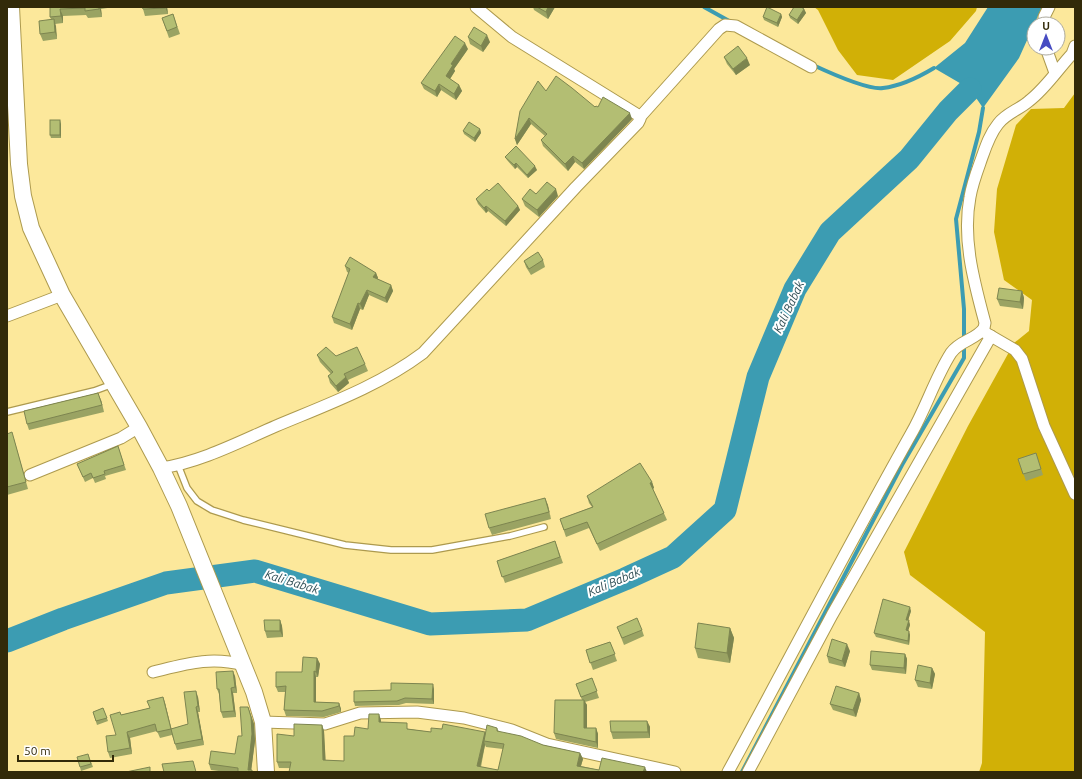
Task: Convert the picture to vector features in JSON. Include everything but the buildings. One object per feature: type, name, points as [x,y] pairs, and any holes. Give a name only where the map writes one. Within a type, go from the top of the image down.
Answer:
[{"type":"street","points":[[11,7],[19,164],[23,196],[31,228],[62,295],[139,427],[179,506],[230,636],[244,665],[263,722],[266,772]]},
{"type":"street","points":[[476,7],[512,37],[640,117]]},
{"type":"street","points":[[1044,16],[1049,7]]},
{"type":"street","points":[[161,468],[178,466],[253,436],[381,381],[423,353],[570,193],[638,123],[640,117],[724,25],[736,26],[811,67]]},
{"type":"street","points":[[728,772],[987,334],[975,286],[967,225],[973,184],[988,142],[997,125],[1007,115],[1029,101],[1072,54],[1075,46]]},
{"type":"street","points":[[1049,56],[1055,73]]},
{"type":"street","points":[[7,316],[62,295]]},
{"type":"street","points":[[748,772],[824,612],[951,354],[960,343],[987,334],[1015,350],[1022,359],[1027,370],[1044,426],[1075,494]]},
{"type":"street","points":[[30,475],[121,438],[139,427]]},
{"type":"street","points":[[153,672],[185,664],[212,660],[227,661],[244,665]]},
{"type":"street","points":[[263,722],[325,724],[360,713],[417,712],[464,718],[512,730],[547,744],[675,772]]},
{"type":"lane","points":[[7,412],[94,391],[114,384]]},
{"type":"lane","points":[[178,466],[187,488],[197,500],[212,510],[244,520],[345,545],[391,550],[432,550],[510,536],[544,527]]},
{"type":"shaded area","points":[[814,7],[977,7],[976,11],[950,41],[893,80],[857,75],[838,50],[818,10]]},
{"type":"shaded area","points":[[1075,93],[1075,772],[979,772],[982,763],[985,632],[910,575],[904,552],[968,426],[1014,343],[1029,331],[1032,300],[1004,280],[994,232],[997,189],[1016,125],[1031,109],[1064,108]]},
{"type":"water","points":[[988,7],[1042,7],[1038,16],[1026,16],[1026,42],[1019,58],[983,108],[970,89],[934,68],[965,43]]},
{"type":"waterway","points":[[704,7],[731,22]]},
{"type":"waterway","points":[[813,65],[848,80],[876,88],[890,87],[903,83],[934,68]]},
{"type":"waterway","name":"Kali Babak","points":[[7,641],[63,619],[166,583],[255,571],[430,624],[527,620],[673,557],[725,510],[758,377],[795,289],[830,232],[909,159],[948,111],[970,89]]},
{"type":"waterway","points":[[742,772],[902,465],[964,358],[964,309],[956,219],[979,132],[983,108]]}]
